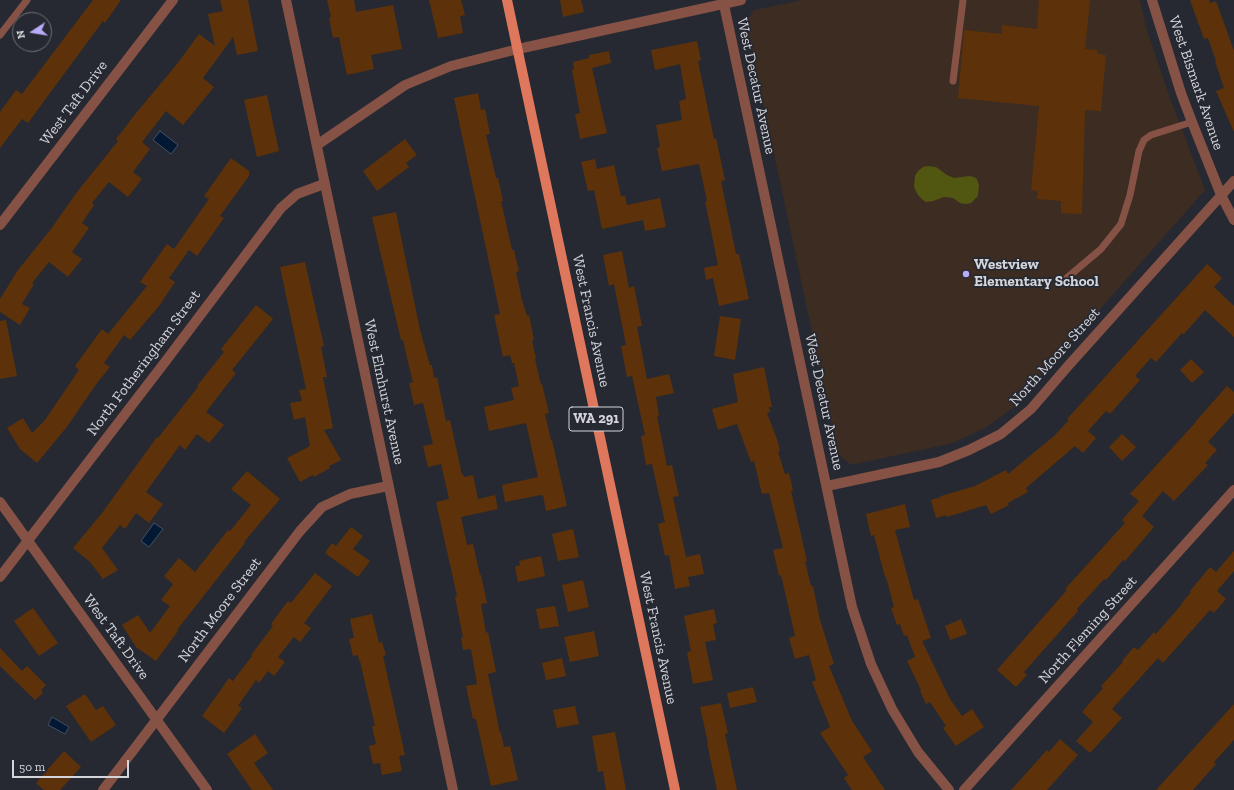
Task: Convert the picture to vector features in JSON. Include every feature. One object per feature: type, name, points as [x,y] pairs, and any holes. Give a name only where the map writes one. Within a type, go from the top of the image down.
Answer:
[{"type":"main road","name":"West Francis Avenue","points":[[507,0],[675,790]]},
{"type":"street","name":"West Taft Drive","points":[[0,225],[172,0]]},
{"type":"street","name":"West Elmhurst Avenue","points":[[286,0],[388,486],[454,790]]},
{"type":"street","points":[[317,145],[405,85],[451,66],[518,49],[723,2],[741,0]]},
{"type":"street","name":"West Bismark Avenue","points":[[1152,0],[1192,122],[1234,220]]},
{"type":"street","name":"West Decatur Avenue","points":[[723,2],[852,607],[871,664],[892,708],[918,752],[949,790]]},
{"type":"street","name":"North Moore Street","points":[[827,486],[939,462],[969,450],[1001,434],[1030,409],[1234,181]]},
{"type":"street","name":"North Fotheringham Street","points":[[0,576],[281,208],[297,194],[324,184]]},
{"type":"street","name":"North Moore Street","points":[[103,790],[300,531],[322,507],[350,494],[388,486]]},
{"type":"street","name":"North Fleming Street","points":[[964,790],[1234,490]]},
{"type":"street","name":"West Taft Drive","points":[[0,502],[208,790]]},
{"type":"lane","points":[[0,35],[27,0]]},
{"type":"lane","points":[[953,81],[963,0]]},
{"type":"lane","points":[[1062,282],[1101,249],[1121,224],[1130,195],[1139,151],[1144,140],[1151,135],[1192,122]]},
{"type":"shaded area","name":"Westview Elementary School","points":[[803,0],[1140,0],[1147,30],[1170,98],[1205,190],[1013,408],[985,428],[953,443],[851,465],[838,454],[746,22],[754,10]]},
{"type":"green space","points":[[923,167],[936,167],[954,178],[969,176],[974,177],[977,179],[979,185],[978,196],[971,203],[966,204],[960,203],[953,198],[944,197],[926,202],[918,195],[914,187],[915,176],[918,171]]},
{"type":"water","points":[[160,131],[178,145],[171,154],[153,140]]},
{"type":"water","points":[[154,523],[163,529],[149,547],[141,541]]},
{"type":"water","points":[[52,717],[69,727],[65,734],[48,725]]},
{"type":"building","points":[[93,0],[121,0],[105,23],[103,21],[28,123],[22,119],[0,148],[0,112],[16,90],[22,94]]},
{"type":"building","points":[[220,0],[248,0],[258,51],[237,55],[233,37],[203,78],[214,87],[183,125],[166,111],[142,142],[150,149],[133,172],[142,179],[128,197],[109,182],[92,203],[94,205],[82,223],[89,228],[72,252],[82,259],[68,277],[49,262],[32,283],[34,284],[22,304],[30,308],[20,325],[0,312],[0,299],[18,270],[118,141],[116,139],[177,64],[199,34],[215,46],[208,14],[223,11]]},
{"type":"building","points":[[327,0],[354,0],[356,12],[393,5],[402,49],[371,55],[374,69],[347,75],[339,37],[333,38],[329,18],[331,17]]},
{"type":"building","points":[[429,0],[461,0],[465,15],[460,16],[463,33],[438,38]]},
{"type":"building","points":[[560,0],[581,0],[584,12],[563,17]]},
{"type":"building","points":[[1039,0],[1090,0],[1085,49],[1097,50],[1097,54],[1106,55],[1101,111],[1085,110],[1082,214],[1061,213],[1061,201],[1037,199],[1038,191],[1031,190],[1039,106],[958,98],[964,30],[1002,34],[1002,25],[1037,29]]},
{"type":"building","points":[[1190,0],[1209,0],[1210,3],[1216,1],[1234,51],[1234,132],[1216,91],[1224,88],[1216,61],[1208,38],[1204,39]]},
{"type":"building","points":[[697,41],[701,60],[698,61],[714,139],[716,138],[725,180],[721,181],[736,254],[739,254],[749,299],[719,306],[713,278],[706,280],[704,268],[718,265],[699,164],[662,171],[657,148],[660,147],[656,125],[682,120],[679,101],[686,99],[680,64],[655,70],[651,50]]},
{"type":"building","points":[[609,51],[611,63],[592,68],[607,133],[580,139],[575,114],[580,113],[572,70],[574,70],[573,62],[589,58],[589,55]]},
{"type":"building","points":[[478,93],[481,110],[485,109],[490,134],[486,135],[496,178],[498,178],[503,201],[501,201],[512,250],[514,250],[519,271],[516,272],[522,300],[527,316],[529,315],[534,340],[532,341],[535,359],[549,413],[545,414],[567,506],[546,511],[543,495],[505,502],[502,485],[538,477],[526,423],[489,431],[484,407],[514,400],[511,388],[519,386],[514,363],[512,363],[510,355],[503,357],[494,315],[500,314],[454,98]]},
{"type":"building","points":[[267,95],[279,151],[257,157],[244,100]]},
{"type":"building","points":[[405,139],[417,155],[406,163],[409,167],[377,191],[363,171]]},
{"type":"building","points":[[231,158],[249,171],[249,176],[220,216],[224,218],[197,256],[189,250],[169,278],[175,282],[159,306],[130,340],[124,335],[104,363],[110,367],[66,428],[37,463],[20,449],[7,428],[23,418],[32,433],[45,420],[79,370],[75,366],[102,329],[108,334],[147,286],[140,282],[167,244],[174,249],[209,199],[204,196]]},
{"type":"building","points":[[595,159],[597,169],[614,165],[621,196],[625,196],[627,205],[660,198],[666,227],[645,231],[643,220],[602,229],[594,190],[588,191],[581,162]]},
{"type":"building","points":[[396,212],[420,330],[430,365],[432,365],[434,378],[437,377],[446,421],[450,420],[462,475],[463,474],[464,477],[473,475],[478,499],[495,495],[498,509],[461,517],[467,545],[473,544],[487,603],[481,604],[486,633],[488,632],[496,672],[488,674],[500,733],[504,747],[510,746],[518,780],[491,786],[476,719],[473,719],[466,686],[477,684],[471,649],[463,650],[461,637],[463,637],[455,597],[457,596],[436,502],[449,499],[441,464],[428,467],[423,446],[433,444],[423,403],[414,405],[409,383],[413,382],[403,340],[401,340],[372,217]]},
{"type":"building","points":[[622,251],[629,288],[634,286],[642,326],[637,327],[647,379],[669,374],[674,393],[656,397],[659,415],[657,416],[667,466],[672,465],[679,496],[673,497],[686,557],[700,554],[704,574],[688,577],[690,586],[675,589],[669,555],[665,556],[658,524],[665,522],[652,464],[646,465],[641,436],[645,435],[632,376],[627,377],[621,346],[626,345],[614,284],[609,286],[603,255]]},
{"type":"building","points":[[305,262],[324,346],[321,347],[327,377],[323,377],[333,428],[324,430],[341,460],[329,466],[330,468],[314,477],[313,475],[300,482],[287,458],[310,446],[305,417],[294,420],[290,403],[302,401],[299,390],[306,389],[280,267]]},
{"type":"building","points":[[1207,264],[1222,278],[1214,287],[1234,306],[1234,337],[1205,310],[1156,362],[1151,358],[1135,376],[1140,380],[1110,414],[1106,411],[1088,431],[1096,438],[1083,453],[1075,446],[1026,488],[1028,492],[1008,503],[1009,505],[991,514],[986,505],[947,517],[946,515],[936,518],[931,500],[975,486],[1006,470],[1008,474],[1054,436],[1069,420],[1067,419]]},
{"type":"building","points":[[256,305],[273,319],[232,370],[236,373],[206,412],[224,425],[209,443],[197,434],[185,450],[180,445],[146,492],[163,504],[149,523],[136,513],[125,529],[120,525],[102,548],[118,570],[103,579],[90,562],[73,548],[102,513],[157,437],[158,438],[198,387],[197,386],[224,352],[221,349]]},
{"type":"building","points":[[720,316],[741,319],[735,360],[714,356]]},
{"type":"building","points":[[6,320],[17,376],[0,379],[0,321]]},
{"type":"building","points":[[1191,359],[1204,372],[1192,383],[1180,370]]},
{"type":"building","points":[[764,367],[772,407],[769,407],[770,412],[767,413],[778,442],[780,451],[778,452],[785,474],[789,473],[793,490],[791,491],[807,561],[805,561],[811,586],[813,586],[820,620],[834,664],[829,666],[852,721],[872,751],[863,757],[885,790],[852,790],[844,778],[848,775],[820,733],[830,727],[812,682],[816,680],[809,655],[795,659],[789,638],[795,636],[781,575],[779,576],[773,550],[783,548],[769,493],[762,494],[754,461],[751,462],[737,424],[718,430],[712,409],[738,402],[733,374]]},
{"type":"building","points":[[1227,386],[1234,392],[1234,413],[1208,442],[1217,450],[1205,463],[1208,465],[1174,501],[1163,491],[1142,516],[1154,527],[1125,561],[1123,560],[1106,580],[1104,579],[1077,609],[1078,611],[1024,672],[1027,675],[1016,687],[997,670],[1067,590],[1065,589],[1125,523],[1122,520],[1139,501],[1130,494]]},
{"type":"building","points":[[1122,434],[1136,447],[1122,461],[1109,447]]},
{"type":"building","points":[[247,471],[280,499],[244,542],[245,543],[177,630],[178,631],[156,661],[136,647],[122,625],[138,615],[150,633],[170,606],[161,600],[173,584],[164,576],[179,558],[195,572],[228,530],[230,531],[251,505],[231,489]]},
{"type":"building","points":[[905,504],[910,527],[895,530],[914,600],[918,599],[931,638],[922,641],[950,699],[962,716],[972,709],[984,727],[956,746],[943,728],[946,726],[930,702],[926,704],[907,661],[915,657],[907,635],[904,636],[900,624],[897,625],[891,608],[894,607],[874,535],[871,536],[866,514]]},
{"type":"building","points":[[351,527],[363,536],[353,549],[370,561],[358,577],[325,553],[332,543],[336,546]]},
{"type":"building","points":[[573,529],[579,557],[558,561],[552,534]]},
{"type":"building","points":[[1234,551],[1234,571],[1217,591],[1226,599],[1214,613],[1210,610],[1163,663],[1158,658],[1112,709],[1122,718],[1090,753],[1076,741],[1093,722],[1082,712],[1103,688],[1101,686],[1123,662],[1122,661],[1134,647],[1138,650],[1154,632],[1156,634],[1182,604],[1191,592],[1190,591],[1210,567],[1216,572]]},
{"type":"building","points":[[541,556],[545,576],[518,582],[515,567],[520,565],[519,561]]},
{"type":"building","points":[[315,573],[332,586],[304,623],[311,628],[300,642],[294,637],[278,657],[285,662],[274,676],[268,671],[259,683],[256,680],[238,706],[242,708],[224,733],[202,716],[229,678],[233,681],[252,656],[251,655],[273,626],[271,624],[288,601],[291,603]]},
{"type":"building","points":[[583,580],[589,607],[568,612],[562,585]]},
{"type":"building","points":[[555,606],[559,626],[540,629],[536,609]]},
{"type":"building","points":[[33,608],[58,643],[39,656],[14,621]]},
{"type":"building","points":[[714,609],[717,623],[713,624],[716,640],[705,642],[713,680],[693,684],[687,652],[691,651],[684,616]]},
{"type":"building","points":[[372,614],[379,643],[382,642],[386,655],[383,656],[405,755],[399,756],[402,771],[382,775],[380,763],[373,764],[369,746],[376,744],[372,726],[375,726],[360,661],[358,655],[353,656],[349,639],[354,638],[350,619]]},
{"type":"building","points":[[961,619],[967,634],[950,640],[945,626]]},
{"type":"building","points":[[594,631],[599,656],[570,662],[564,637]]},
{"type":"building","points":[[0,648],[22,671],[27,666],[46,685],[41,690],[43,693],[35,700],[0,666]]},
{"type":"building","points":[[562,658],[566,676],[546,680],[542,663]]},
{"type":"building","points":[[753,687],[757,702],[730,708],[727,693]]},
{"type":"building","points":[[85,694],[96,710],[103,706],[116,725],[91,742],[66,706]]},
{"type":"building","points":[[721,703],[728,733],[725,734],[737,790],[717,790],[700,707]]},
{"type":"building","points":[[1234,704],[1234,740],[1214,762],[1216,764],[1193,790],[1156,790]]},
{"type":"building","points":[[575,706],[579,724],[557,728],[553,710]]},
{"type":"building","points":[[615,732],[626,790],[606,790],[603,771],[598,772],[592,736]]},
{"type":"building","points":[[255,734],[268,753],[254,763],[273,790],[252,790],[227,754]]},
{"type":"building","points":[[1060,739],[1078,755],[1047,790],[1011,790],[1047,750],[1049,752]]},
{"type":"building","points":[[64,751],[81,767],[60,790],[44,790],[36,783]]},
{"type":"place","name":"Westview Elementary School","points":[[966,274]]}]
